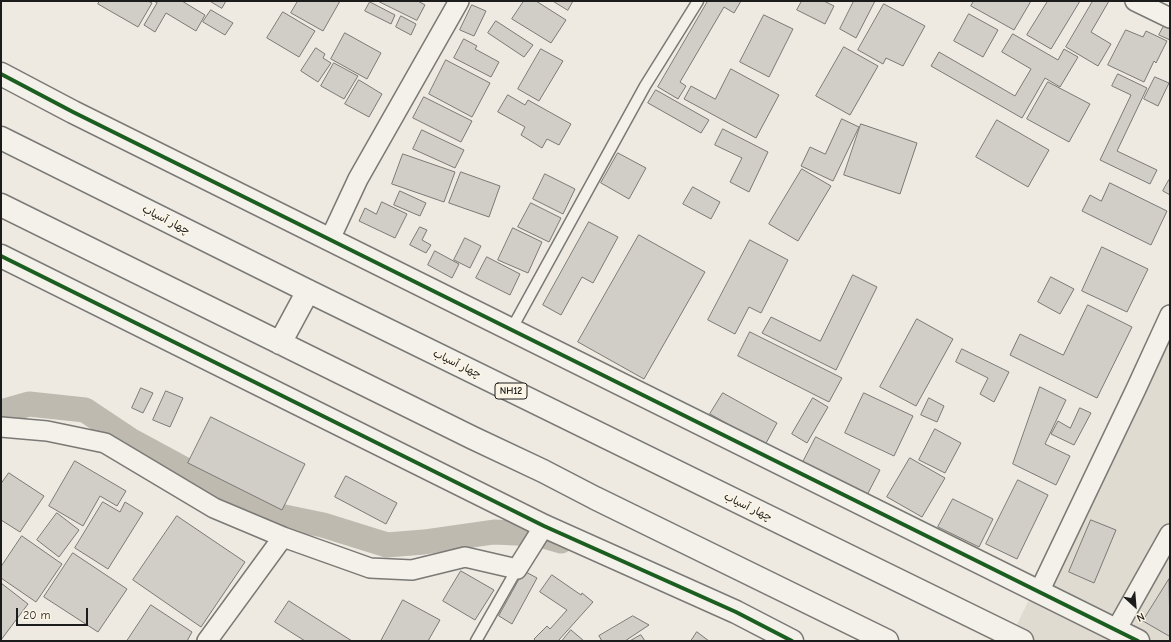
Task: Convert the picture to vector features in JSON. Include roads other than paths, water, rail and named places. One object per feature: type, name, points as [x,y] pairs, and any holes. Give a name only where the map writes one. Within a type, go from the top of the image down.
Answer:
[{"type":"main road","points":[[1,74],[73,112],[1138,641]]},
{"type":"main road","name":"چهار آسیاب","points":[[1,138],[308,292],[1022,641]]},
{"type":"main road","points":[[1,205],[887,641]]},
{"type":"main road","points":[[1,256],[544,526],[736,612],[792,641]]},
{"type":"main road","points":[[280,343],[308,292]]},
{"type":"street","points":[[330,239],[358,179],[458,1]]},
{"type":"street","points":[[1135,1],[1170,18]]},
{"type":"street","points":[[1039,592],[1170,315]]},
{"type":"street","points":[[4,432],[47,431],[105,443],[214,508],[283,537],[370,568],[412,570],[465,557],[517,569],[544,526]]},
{"type":"street","points":[[1116,630],[1170,534]]},
{"type":"street","points":[[207,641],[283,537]]},
{"type":"lane","points":[[511,330],[645,86],[698,1]]},
{"type":"lane","points":[[476,641],[517,569]]},
{"type":"waterway","points":[[1,412],[29,404],[85,410],[130,440],[265,513],[323,525],[387,545],[424,542],[494,532],[537,534],[561,541]]}]
